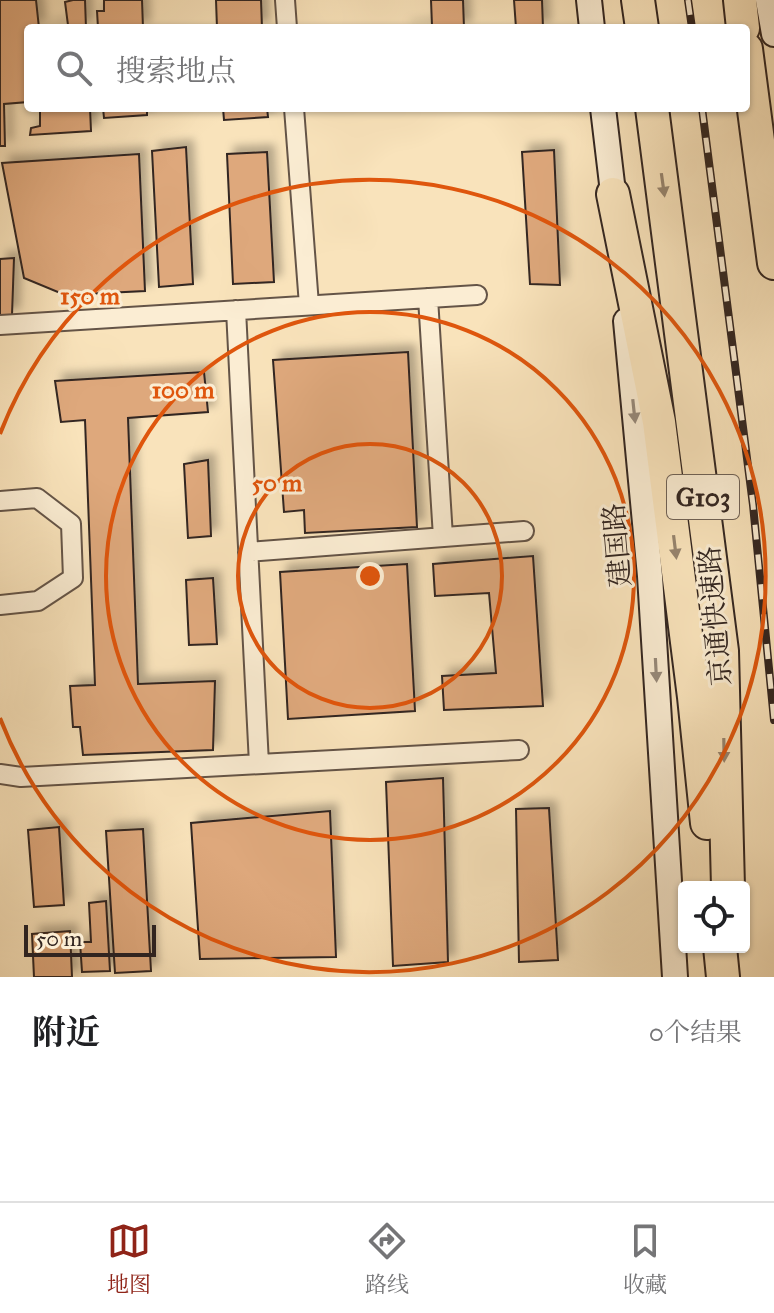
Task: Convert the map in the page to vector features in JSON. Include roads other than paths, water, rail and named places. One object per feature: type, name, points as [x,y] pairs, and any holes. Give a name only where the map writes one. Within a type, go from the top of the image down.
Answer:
[{"type":"highway","points":[[638,0],[641,24]]},
{"type":"highway","points":[[740,0],[743,24]]},
{"type":"highway","points":[[750,80],[774,263]]},
{"type":"highway","name":"京通快速路","points":[[653,112],[722,651],[728,881]]},
{"type":"highway","points":[[613,194],[659,422],[694,697],[713,881]]},
{"type":"highway","points":[[721,953],[723,977]]},
{"type":"highway","points":[[729,953],[730,977]]},
{"type":"main road","points":[[589,0],[592,24]]},
{"type":"main road","points":[[768,0],[774,34]]},
{"type":"main road","name":"建国路","points":[[603,112],[650,576],[675,977]]},
{"type":"street","points":[[285,0],[287,24]]},
{"type":"street","points":[[294,112],[309,305]]},
{"type":"street","points":[[0,325],[477,295]]},
{"type":"street","points":[[428,298],[443,537]]},
{"type":"street","points":[[236,310],[259,764]]},
{"type":"street","points":[[0,501],[37,498],[71,524],[73,578],[38,601],[0,605]]},
{"type":"street","points":[[248,552],[524,531]]},
{"type":"street","points":[[0,774],[21,777],[519,750]]},
{"type":"railway","points":[[688,0],[691,24]]},
{"type":"railway","points":[[703,112],[753,505],[774,720]]}]
